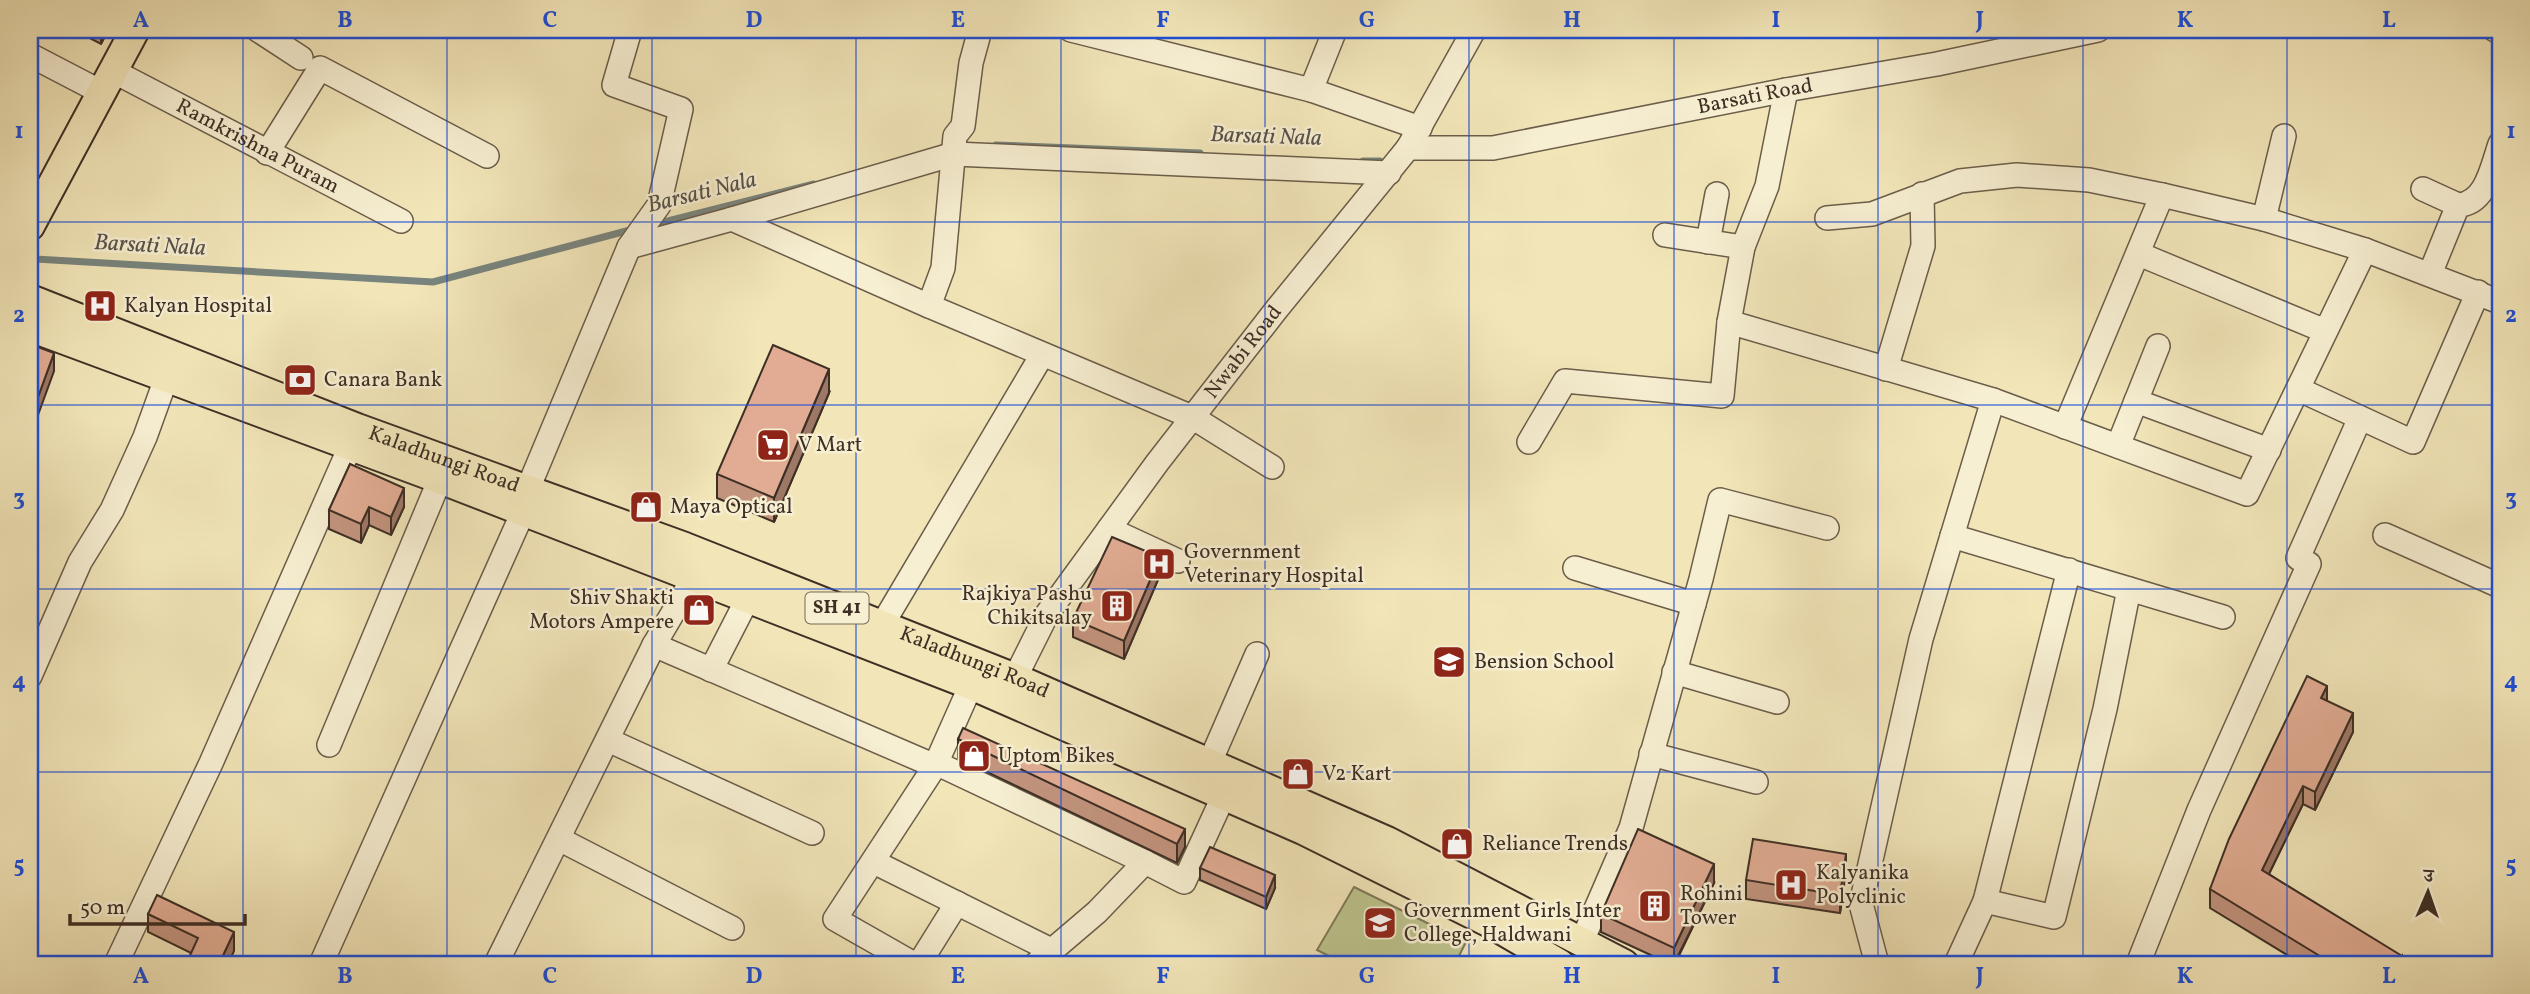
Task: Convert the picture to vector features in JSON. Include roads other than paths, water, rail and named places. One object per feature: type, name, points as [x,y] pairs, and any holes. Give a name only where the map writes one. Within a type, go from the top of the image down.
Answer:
[{"type":"main road","points":[[30,226],[135,30]]},
{"type":"main road","name":"Kaladhungi Road","points":[[30,299],[170,366],[525,501],[694,577],[971,685],[1011,689],[1210,762],[1387,841],[1624,964]]},
{"type":"main road","name":"Kaladhungi Road","points":[[30,327],[170,366]]},
{"type":"main road","name":"Kaladhungi Road","points":[[353,437],[440,479],[685,547],[882,625],[1224,795],[1303,830],[1488,922],[1560,964]]},
{"type":"street","points":[[258,30],[301,58]]},
{"type":"street","points":[[321,964],[525,501],[632,242],[659,205],[681,109],[614,85],[631,30]]},
{"type":"street","points":[[929,306],[943,268],[955,145],[963,126],[971,63],[980,30]]},
{"type":"street","points":[[1071,30],[1095,33],[1311,90],[1420,128]]},
{"type":"street","points":[[1311,90],[1335,30]]},
{"type":"street","name":"Nwabi Road","points":[[1011,689],[1047,614],[1109,529],[1192,417],[1408,148],[1474,30]]},
{"type":"street","name":"Barsati Road","points":[[1408,148],[1493,148],[1786,90],[1937,64],[2098,30]]},
{"type":"street","name":"Ramkrishna Puram","points":[[30,55],[107,82],[267,153],[401,221]]},
{"type":"street","points":[[267,153],[320,68],[487,156]]},
{"type":"street","points":[[1529,442],[1565,381],[1722,396],[1729,322],[1743,247],[1768,186],[1786,90]]},
{"type":"street","points":[[2264,219],[2284,136]]},
{"type":"street","points":[[2423,189],[2458,205],[2470,204],[2478,198],[2500,144]]},
{"type":"street","points":[[632,242],[732,219],[955,145],[1389,173]]},
{"type":"street","points":[[1827,218],[1871,214],[1961,181],[2017,175],[2089,180],[2264,219],[2365,250],[2500,302]]},
{"type":"street","points":[[1708,242],[1717,194]]},
{"type":"street","points":[[1886,369],[1923,246],[1922,194]]},
{"type":"street","points":[[2065,427],[2162,195]]},
{"type":"street","points":[[2430,274],[2458,205]]},
{"type":"street","points":[[732,219],[1042,355],[1192,417],[1272,467]]},
{"type":"street","points":[[1665,235],[1743,247]]},
{"type":"street","points":[[1729,322],[1993,400],[2248,494],[2365,250]]},
{"type":"street","points":[[2139,254],[2325,331]]},
{"type":"street","points":[[2298,388],[2413,442],[2478,292]]},
{"type":"street","points":[[2118,446],[2158,346]]},
{"type":"street","points":[[882,625],[1042,355]]},
{"type":"street","points":[[30,676],[80,562],[113,510],[145,438],[170,366]]},
{"type":"street","points":[[1877,964],[1861,904],[1921,639],[1993,400]]},
{"type":"street","points":[[2136,401],[2269,450]]},
{"type":"street","points":[[2138,964],[2199,810],[2309,564],[2298,558],[2360,418]]},
{"type":"street","points":[[116,964],[211,763],[353,437]]},
{"type":"street","points":[[329,745],[440,479]]},
{"type":"street","points":[[1581,940],[1631,828],[1694,604],[1720,500],[1827,528]]},
{"type":"street","points":[[1109,529],[1178,561]]},
{"type":"street","points":[[2385,535],[2500,586]]},
{"type":"street","points":[[1952,536],[2223,617]]},
{"type":"street","points":[[1575,568],[1694,604]]},
{"type":"street","points":[[1955,964],[1985,901],[2069,570]]},
{"type":"street","points":[[496,964],[654,645],[694,577]]},
{"type":"street","points":[[1985,901],[2054,917],[2105,709],[2129,589]]},
{"type":"street","points":[[711,670],[748,598]]},
{"type":"street","points":[[654,645],[935,764],[1184,882],[1224,795]]},
{"type":"street","points":[[1210,762],[1257,654]]},
{"type":"street","points":[[1674,672],[1777,702]]},
{"type":"street","points":[[957,903],[917,964],[835,919],[935,764],[971,685]]},
{"type":"street","points":[[608,740],[812,833]]},
{"type":"street","points":[[1651,754],[1756,782]]},
{"type":"street","points":[[558,839],[732,928]]},
{"type":"street","points":[[874,862],[957,903],[1044,958],[1097,912],[1146,862]]},
{"type":"waterway","name":"Barsati Nala","points":[[996,145],[1200,153]]},
{"type":"waterway","name":"Barsati Nala","points":[[1363,161],[1380,161]]},
{"type":"waterway","name":"Barsati Nala","points":[[652,225],[814,184]]},
{"type":"waterway","name":"Barsati Nala","points":[[35,259],[433,282],[634,229]]},
{"type":"place","name":"Kalyan Hospital","points":[[100,306]]},
{"type":"place","name":"Canara Bank","points":[[300,380]]},
{"type":"place","name":"V Mart","points":[[773,445]]},
{"type":"place","name":"Maya Optical","points":[[646,507]]},
{"type":"place","name":"Government Veterinary Hospital","points":[[1159,564]]},
{"type":"place","name":"Rajkiya Pashu Chikitsalay","points":[[1117,606]]},
{"type":"place","name":"Shiv Shakti Motors Ampere","points":[[699,610]]},
{"type":"place","name":"Bension School","points":[[1449,662]]},
{"type":"place","name":"Uptom Bikes","points":[[974,756]]},
{"type":"place","name":"V2 Kart","points":[[1298,774]]},
{"type":"place","name":"Reliance Trends","points":[[1457,844]]},
{"type":"place","name":"Kalyanika Polyclinic","points":[[1791,885]]},
{"type":"place","name":"Rohini Tower","points":[[1655,906]]},
{"type":"place","name":"Government Girls Inter College, Haldwani","points":[[1380,923]]}]
